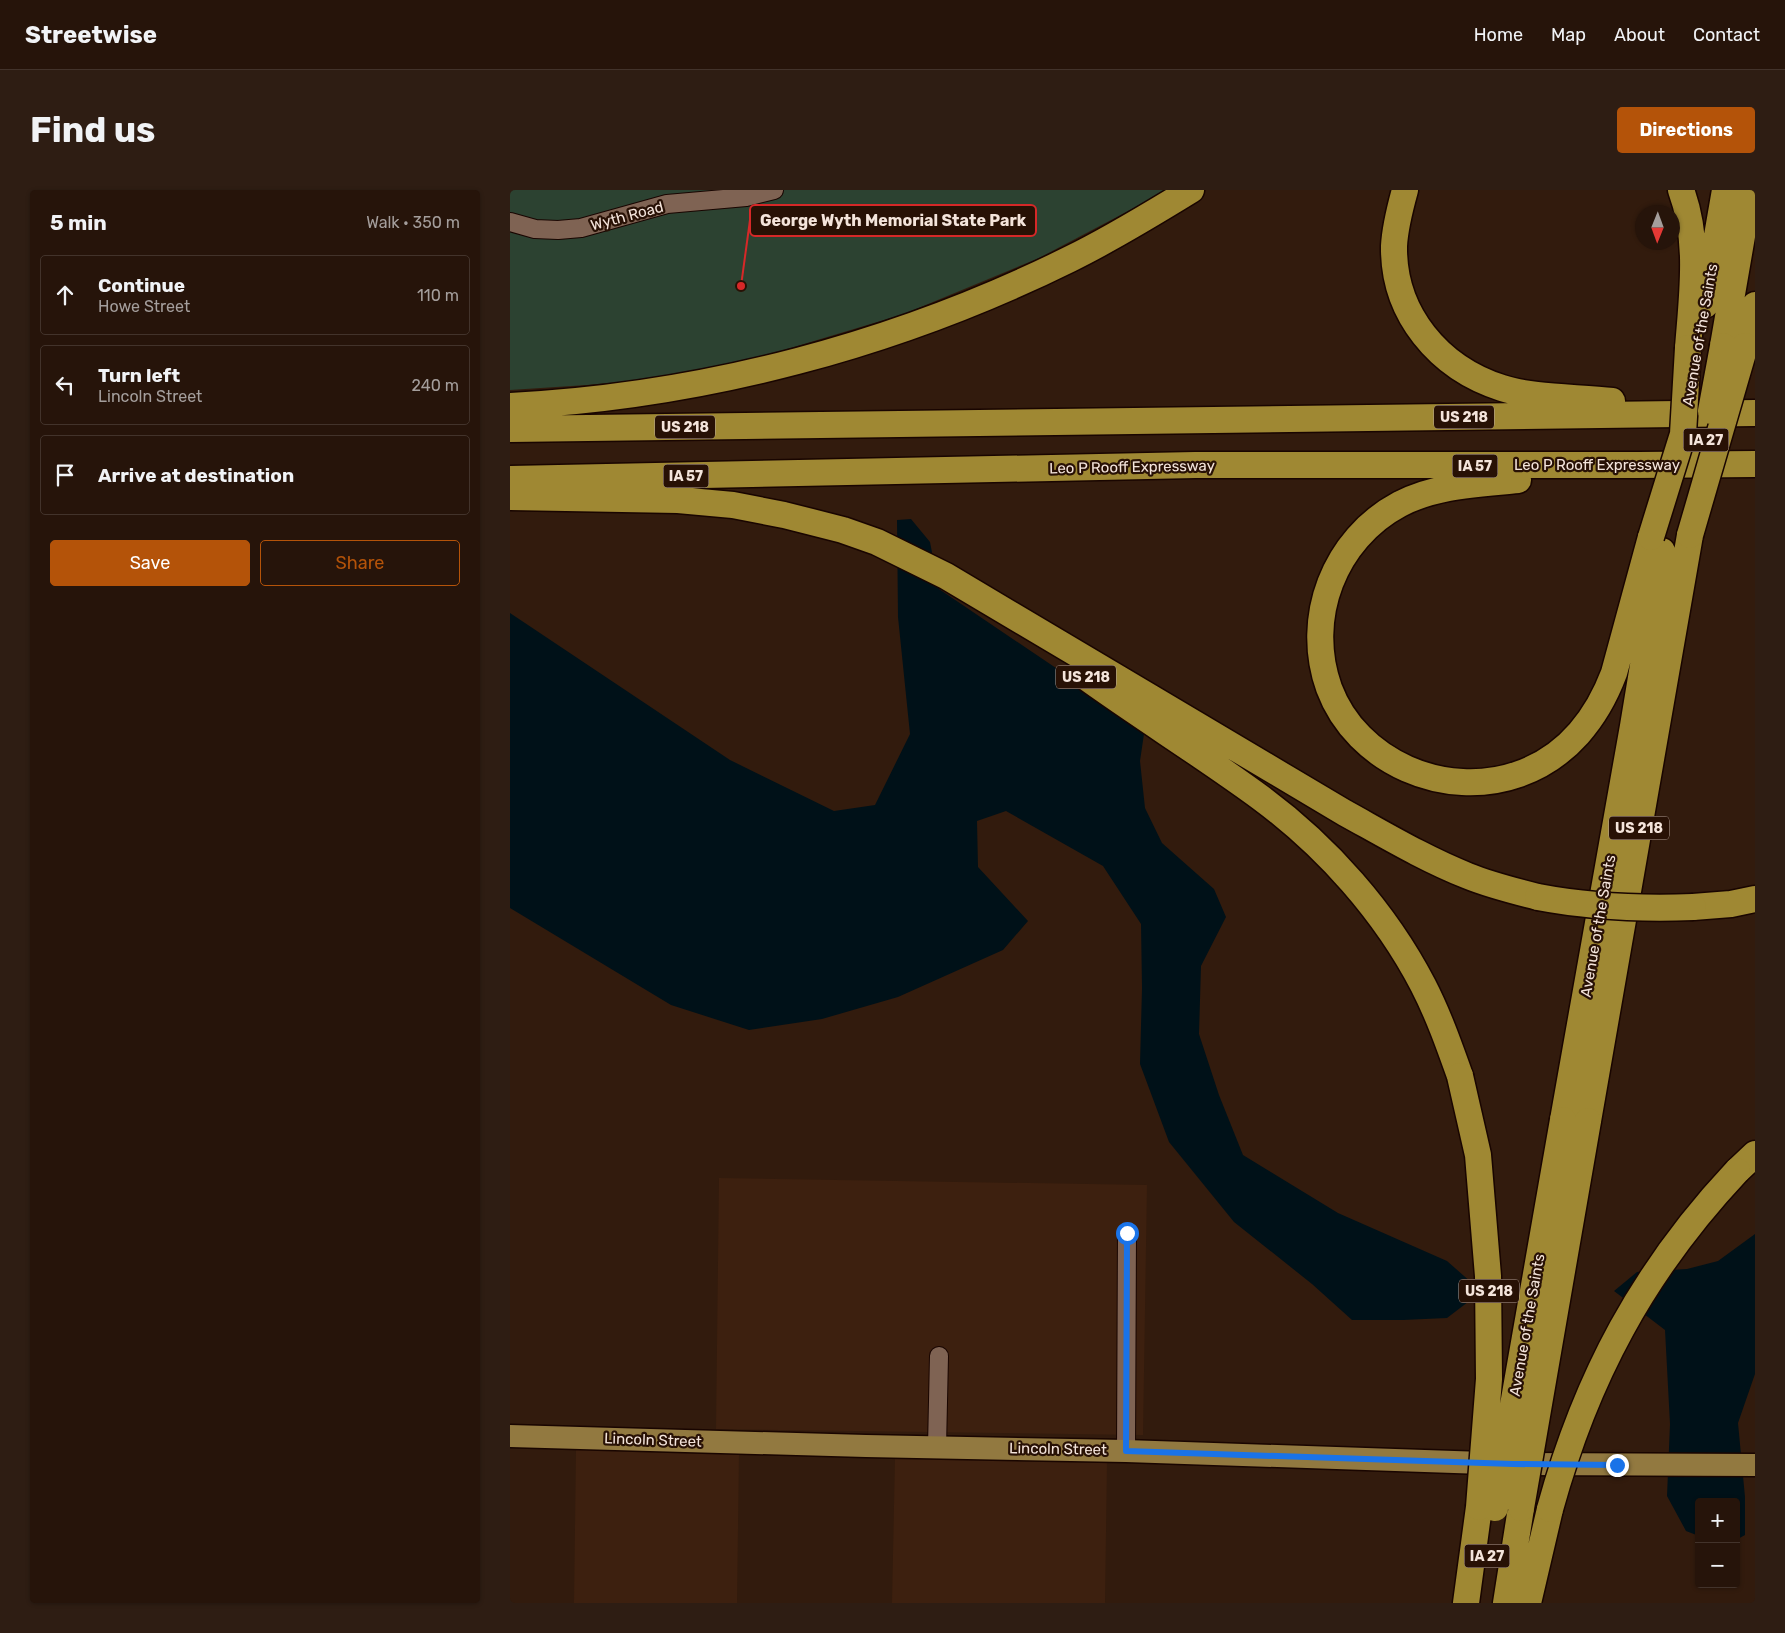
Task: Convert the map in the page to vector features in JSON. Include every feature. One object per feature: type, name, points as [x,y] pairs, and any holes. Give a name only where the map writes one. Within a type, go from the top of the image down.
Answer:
[{"type":"highway","points":[[510,406],[550,404],[669,389],[760,370],[861,343],[956,309],[1071,259],[1191,190]]},
{"type":"highway","points":[[1405,190],[1396,225],[1394,247],[1400,288],[1407,308],[1417,326],[1435,348],[1460,370],[1504,389],[1534,394],[1747,413]]},
{"type":"highway","points":[[1681,190],[1688,209],[1714,347]]},
{"type":"highway","name":"Avenue of the Saints","points":[[1479,1603],[1576,1120],[1690,535],[1714,347],[1725,190]]},
{"type":"highway","name":"Avenue of the Saints","points":[[1576,1120],[1633,726],[1658,536],[1682,434],[1714,347],[1750,190]]},
{"type":"highway","points":[[1714,347],[1755,305]]},
{"type":"highway","name":"US 218","points":[[510,429],[1747,413]]},
{"type":"highway","name":"Leo P Rooff Expressway","points":[[510,479],[1195,465],[1755,464]]},
{"type":"highway","points":[[1638,465],[1437,490],[1416,497],[1381,515],[1368,526],[1345,552],[1336,568],[1324,602],[1319,637],[1321,654],[1330,689],[1337,703],[1356,730],[1380,753],[1409,770],[1425,776],[1458,782],[1494,781],[1518,774],[1544,763],[1570,743],[1584,728],[1596,713],[1606,694],[1658,536]]},
{"type":"highway","name":"US 218","points":[[510,497],[678,500],[733,505],[784,515],[843,530],[877,542],[946,576],[1090,680],[1261,798],[1315,844],[1354,885],[1383,921],[1423,985],[1437,1015],[1460,1076],[1478,1155],[1488,1276],[1489,1379],[1498,1508],[1466,1603]]},
{"type":"highway","points":[[946,576],[1344,813],[1441,865],[1470,877],[1538,897],[1576,904],[1620,908],[1693,907],[1731,904],[1755,899]]},
{"type":"highway","points":[[1528,1603],[1550,1509],[1572,1437],[1611,1347],[1662,1262],[1710,1199],[1746,1163]]},
{"type":"highway","name":"Avenue of the Saints","points":[[1498,1508],[1506,1603]]},
{"type":"main road","name":"Lincoln Street","points":[[510,1436],[1126,1451],[1504,1464],[1755,1465]]},
{"type":"street","name":"Wyth Road","points":[[510,222],[535,229],[582,228],[667,204],[746,197],[774,190]]},
{"type":"street","points":[[1126,1451],[1127,1233]]},
{"type":"street","points":[[937,1447],[939,1356]]},
{"type":"shaded area","points":[[911,519],[930,542],[939,589],[1121,712],[1144,734],[1140,761],[1145,808],[1162,843],[1214,889],[1226,917],[1201,966],[1199,1034],[1219,1095],[1243,1155],[1338,1213],[1447,1261],[1472,1283],[1468,1302],[1447,1318],[1352,1320],[1312,1284],[1234,1222],[1169,1142],[1140,1064],[1141,924],[1103,866],[1006,811],[977,821],[978,867],[1028,921],[1003,950],[898,997],[822,1019],[749,1030],[671,1005],[510,908],[510,613],[730,760],[834,811],[875,805],[910,734],[898,617],[897,520]]},
{"type":"shaded area","points":[[719,1178],[1147,1185],[1143,1435],[716,1429]]},
{"type":"shaded area","points":[[1755,1234],[1755,1374],[1738,1423],[1745,1497],[1745,1535],[1740,1538],[1740,1498],[1695,1498],[1695,1534],[1686,1531],[1667,1496],[1670,1424],[1665,1330],[1614,1291],[1637,1272],[1687,1269],[1718,1261]]},
{"type":"shaded area","points":[[576,1449],[739,1452],[737,1603],[574,1603]]},
{"type":"shaded area","points":[[895,1458],[1107,1462],[1105,1603],[892,1603]]},
{"type":"green space","points":[[510,190],[1168,190],[1039,258],[904,314],[764,356],[663,378],[510,390]]},
{"type":"place","name":"George Wyth Memorial State Park","points":[[741,286]]},
{"type":"route","points":[[1127,1233],[1126,1451],[1513,1464],[1617,1465]]}]
